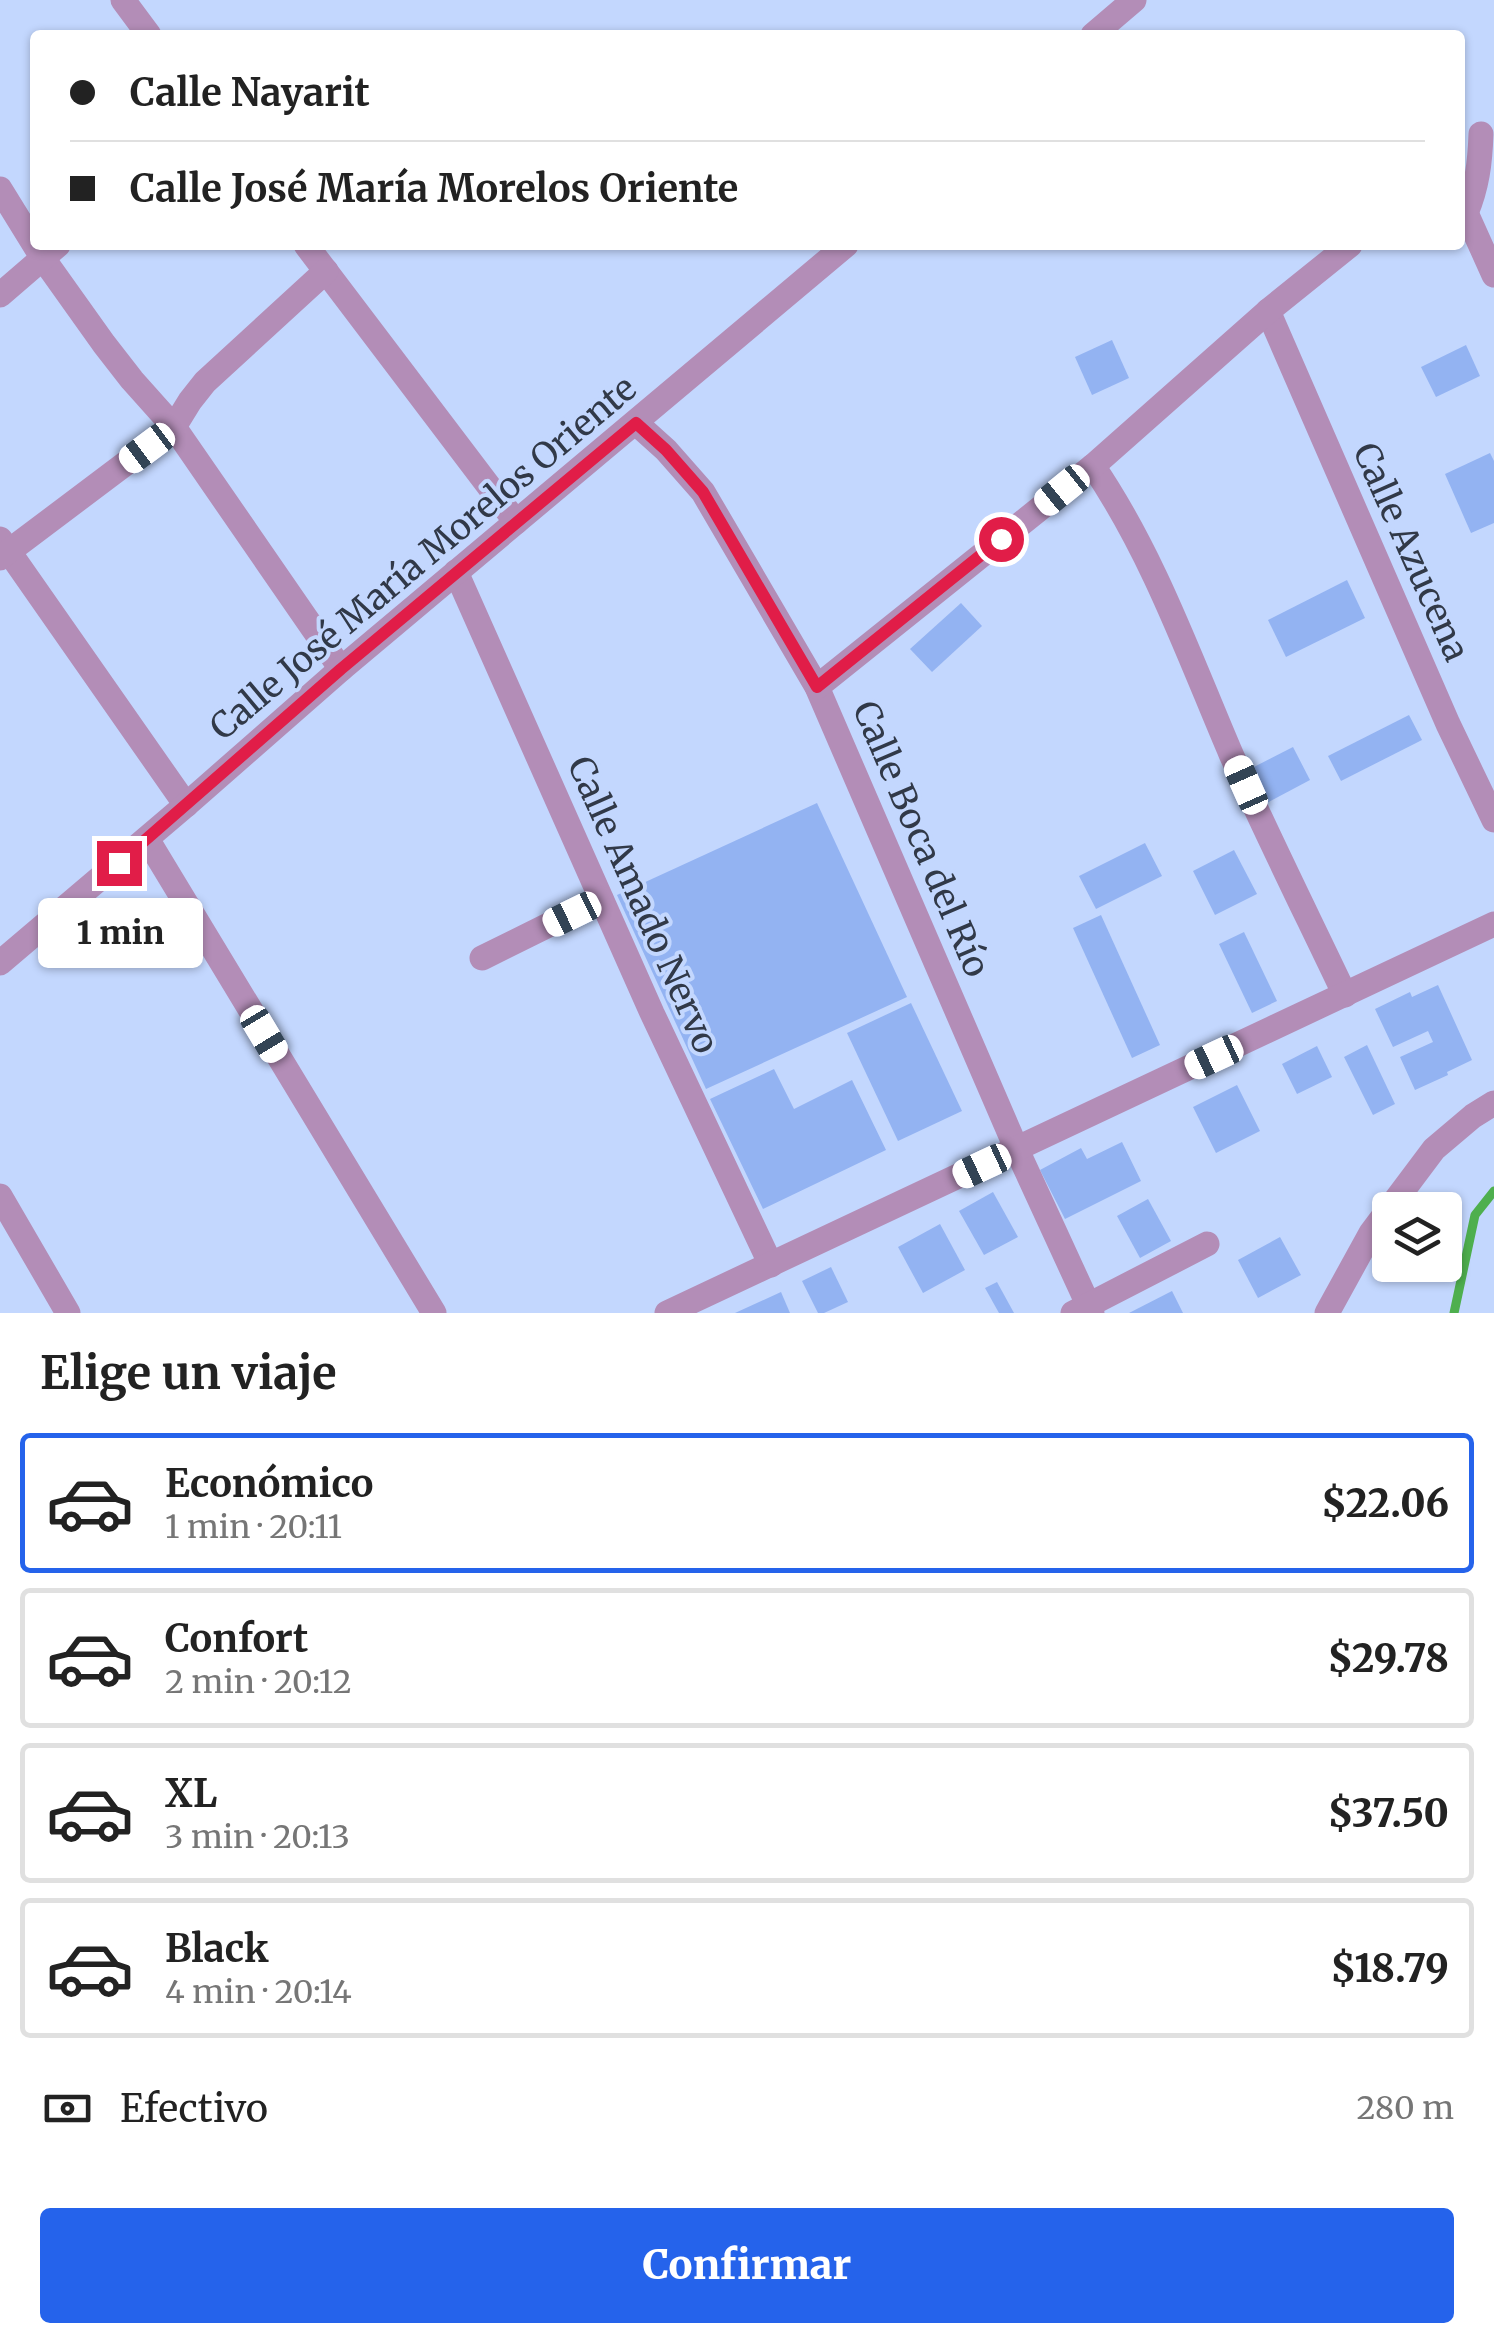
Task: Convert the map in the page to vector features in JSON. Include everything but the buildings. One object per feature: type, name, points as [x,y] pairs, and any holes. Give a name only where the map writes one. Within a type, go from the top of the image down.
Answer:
[{"type":"street","points":[[123,0],[145,30]]},
{"type":"street","points":[[1099,30],[1134,0]]},
{"type":"street","points":[[1465,149],[1488,128]]},
{"type":"street","points":[[1465,208],[1474,193],[1488,128]]},
{"type":"street","points":[[0,189],[30,226]]},
{"type":"street","points":[[1465,215],[1494,275]]},
{"type":"street","points":[[310,250],[516,522]]},
{"type":"street","name":"Calle José María Morelos Oriente","points":[[2,958],[840,250]]},
{"type":"street","points":[[817,687],[1093,466],[1268,311],[1344,250]]},
{"type":"street","points":[[0,294],[50,251],[132,380],[174,427],[341,669]]},
{"type":"street","points":[[186,805],[3,550],[174,427],[205,382],[326,271]]},
{"type":"street","name":"Calle Azucena","points":[[1268,311],[1448,724],[1494,820]]},
{"type":"street","name":"Calle Boca del Río","points":[[636,423],[703,492],[817,687],[1084,1311]]},
{"type":"street","points":[[1093,466],[1131,525],[1230,750],[1345,995]]},
{"type":"street","name":"Calle Amado Nervo","points":[[456,572],[770,1265]]},
{"type":"street","points":[[147,838],[434,1313]]},
{"type":"street","points":[[482,958],[601,899]]},
{"type":"street","points":[[667,1313],[1494,924]]},
{"type":"street","points":[[1327,1313],[1371,1233],[1434,1149],[1494,1104]]},
{"type":"street","points":[[0,1196],[68,1313]]},
{"type":"street","points":[[1084,1311],[1207,1244]]},
{"type":"waterway","points":[[1454,1313],[1475,1215],[1494,1191]]},
{"type":"route","points":[[119,863],[341,669],[636,423],[703,492],[817,687],[1001,539]]}]
